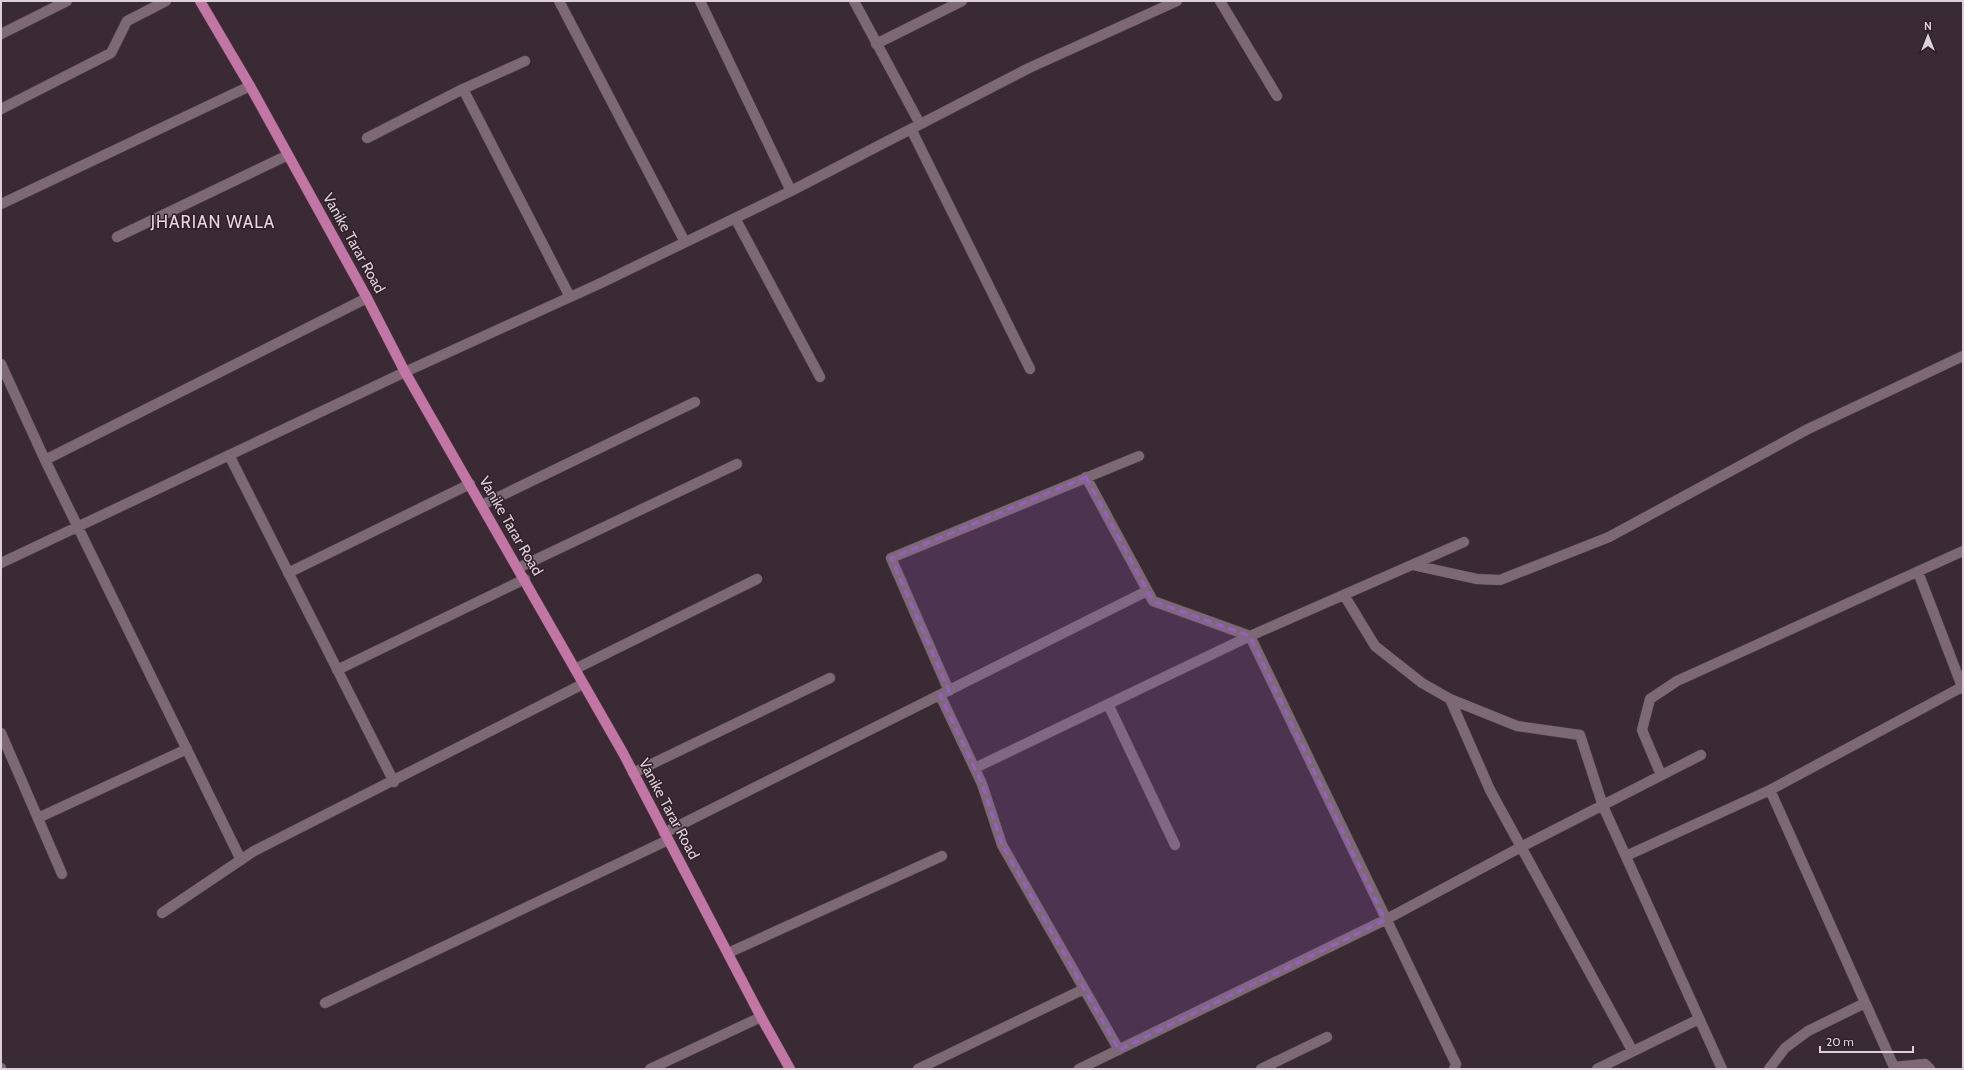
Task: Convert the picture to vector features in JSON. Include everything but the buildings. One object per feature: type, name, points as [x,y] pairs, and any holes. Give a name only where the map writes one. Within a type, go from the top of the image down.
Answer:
[{"type":"main road","name":"Vanike Tarar Road","points":[[200,1],[250,86],[367,298],[405,372],[525,579],[633,773],[761,1017],[790,1069]]},
{"type":"street","points":[[1,34],[67,1]]},
{"type":"street","points":[[1,109],[111,53],[127,21],[166,1]]},
{"type":"street","points":[[559,1],[684,242]]},
{"type":"street","points":[[700,1],[791,191]]},
{"type":"street","points":[[854,1],[916,127],[1030,369]]},
{"type":"street","points":[[876,44],[962,1]]},
{"type":"street","points":[[1,563],[405,372],[570,297],[791,191],[1030,68],[1177,1]]},
{"type":"street","points":[[1220,1],[1277,96]]},
{"type":"street","points":[[367,138],[463,89],[525,61]]},
{"type":"street","points":[[1,204],[250,86]]},
{"type":"street","points":[[463,89],[570,297]]},
{"type":"street","points":[[117,237],[288,155]]},
{"type":"street","points":[[735,218],[820,377]]},
{"type":"street","points":[[45,460],[367,298]]},
{"type":"street","points":[[1413,565],[1477,579],[1500,580],[1609,537],[1808,429],[1963,356]]},
{"type":"street","points":[[1,364],[45,460],[241,860]]},
{"type":"street","points":[[482,505],[695,402]]},
{"type":"street","points":[[229,455],[394,782]]},
{"type":"street","points":[[1119,1050],[1002,845],[982,784],[891,558],[1139,456]]},
{"type":"street","points":[[518,568],[737,464]]},
{"type":"street","points":[[1086,477],[1153,602],[1250,636],[1385,920],[1456,1064],[1454,1069]]},
{"type":"street","points":[[288,573],[470,484]]},
{"type":"street","points":[[975,768],[1250,636],[1464,542]]},
{"type":"street","points":[[1661,775],[1642,730],[1650,699],[1677,681],[1963,551]]},
{"type":"street","points":[[1626,856],[1770,790],[1962,688],[1918,572]]},
{"type":"street","points":[[337,670],[525,579]]},
{"type":"street","points":[[575,669],[757,579]]},
{"type":"street","points":[[325,1003],[666,837],[1147,591]]},
{"type":"street","points":[[1344,595],[1375,646],[1422,683],[1450,699],[1517,726],[1580,735],[1603,806],[1722,1069]]},
{"type":"street","points":[[633,773],[830,678]]},
{"type":"street","points":[[162,913],[254,851],[394,782],[583,684]]},
{"type":"street","points":[[1450,699],[1490,790],[1632,1050]]},
{"type":"street","points":[[1108,704],[1175,845]]},
{"type":"street","points":[[1,733],[62,874]]},
{"type":"street","points":[[38,818],[187,749]]},
{"type":"street","points":[[1079,1069],[1385,920],[1521,847],[1701,755]]},
{"type":"street","points":[[1770,790],[1894,1067],[1925,1064],[1930,1069]]},
{"type":"street","points":[[728,953],[942,856]]},
{"type":"street","points":[[918,1069],[1084,989]]},
{"type":"street","points":[[1769,1069],[1785,1048],[1808,1031],[1865,1003]]},
{"type":"street","points":[[650,1069],[761,1017]]},
{"type":"street","points":[[1597,1069],[1632,1050],[1699,1019]]},
{"type":"street","points":[[1261,1069],[1327,1037]]},
{"type":"highlighted area","points":[[1086,477],[1153,601],[1250,636],[1385,920],[1119,1050],[1002,845],[982,784],[940,695],[949,691],[891,558]]},
{"type":"district","name":"JHARIAN WALA","points":[[213,222]]}]
